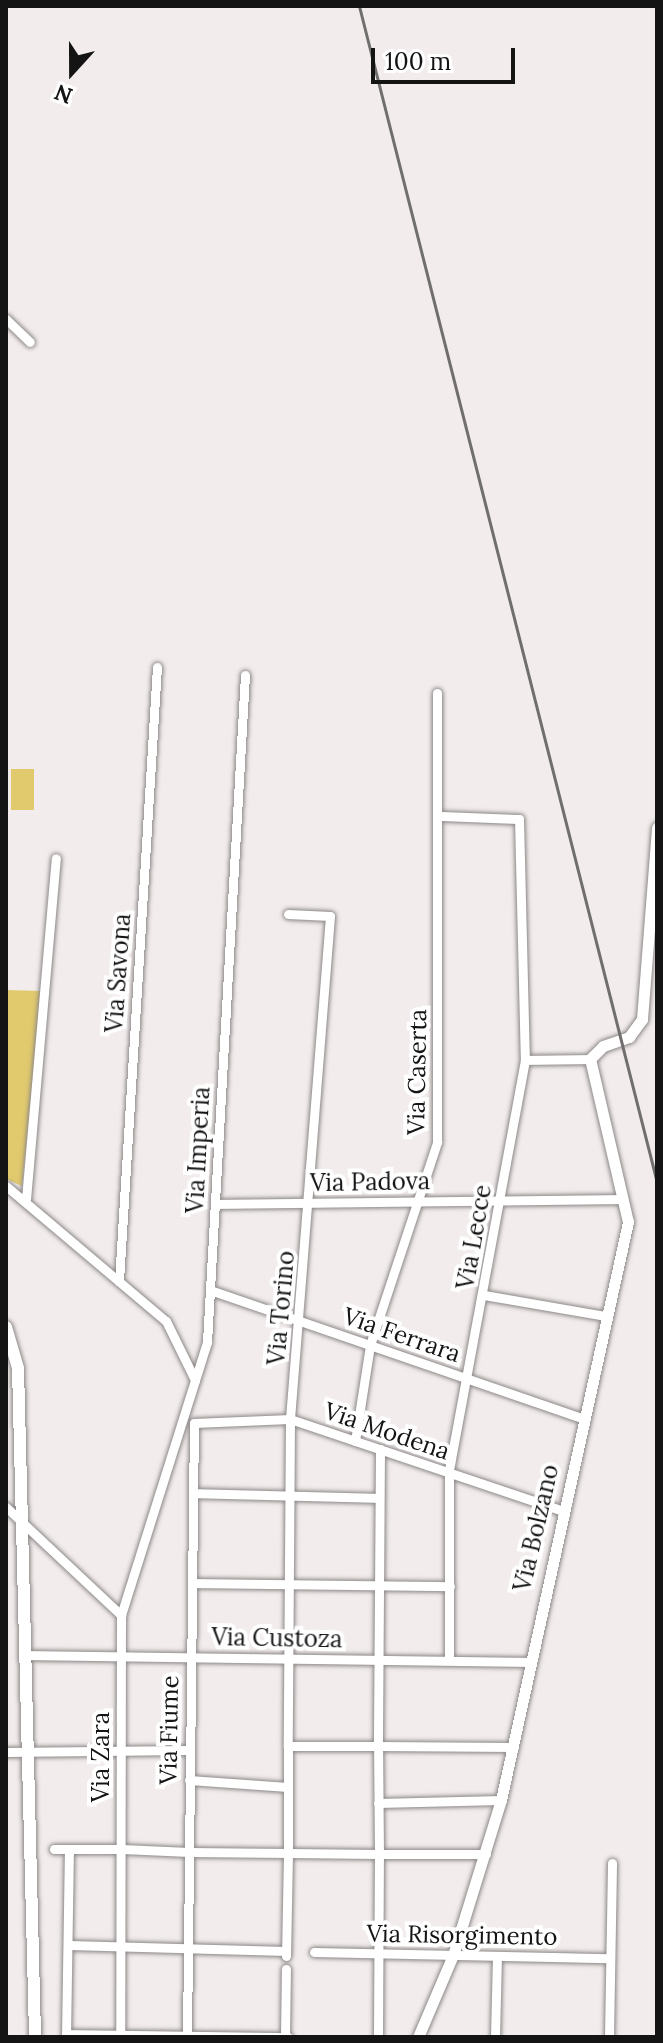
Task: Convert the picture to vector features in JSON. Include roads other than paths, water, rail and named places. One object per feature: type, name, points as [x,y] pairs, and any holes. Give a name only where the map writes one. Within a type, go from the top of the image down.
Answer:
[{"type":"main road","points":[[6,1327],[18,1368],[35,2037]]},
{"type":"street","points":[[6,319],[30,342]]},
{"type":"street","name":"Via Savona","points":[[119,1281],[157,667]]},
{"type":"street","name":"Via Imperia","points":[[121,1615],[207,1342],[245,675]]},
{"type":"street","name":"Via Caserta","points":[[355,1441],[370,1345],[437,1142],[440,816],[437,693]]},
{"type":"street","name":"Via Lecce","points":[[440,816],[519,819],[525,1060],[449,1472],[449,1660]]},
{"type":"street","points":[[525,1060],[590,1059],[603,1046],[634,1032],[642,1019],[657,828]]},
{"type":"street","points":[[26,1199],[56,858]]},
{"type":"street","name":"Via Torino","points":[[288,914],[330,916],[311,1202],[290,1419],[288,1853]]},
{"type":"street","name":"Via Bolzano","points":[[418,2037],[453,1955],[501,1800],[514,1747],[528,1662],[628,1222],[590,1059]]},
{"type":"street","points":[[6,1186],[26,1199],[166,1321],[195,1380]]},
{"type":"street","name":"Via Padova","points":[[215,1204],[622,1199]]},
{"type":"street","name":"Via Ferrara","points":[[210,1290],[582,1418]]},
{"type":"street","points":[[484,1295],[606,1316]]},
{"type":"street","name":"Via Modena","points":[[194,1423],[290,1419],[563,1511]]},
{"type":"street","name":"Via Fiume","points":[[187,2036],[194,1423]]},
{"type":"street","points":[[378,2037],[380,1449]]},
{"type":"street","points":[[193,1493],[378,1498]]},
{"type":"street","points":[[6,1507],[121,1615]]},
{"type":"street","points":[[192,1583],[450,1586]]},
{"type":"street","name":"Via Zara","points":[[120,2035],[121,1615]]},
{"type":"street","name":"Via Custoza","points":[[26,1655],[528,1662]]},
{"type":"street","points":[[288,1746],[514,1747]]},
{"type":"street","points":[[6,1752],[189,1750]]},
{"type":"street","points":[[189,1780],[288,1787]]},
{"type":"street","points":[[378,1803],[501,1800]]},
{"type":"street","points":[[54,1849],[486,1854]]},
{"type":"street","points":[[69,1849],[66,2035],[286,2037],[286,1969]]},
{"type":"street","points":[[69,1945],[286,1954],[288,1853]]},
{"type":"street","points":[[609,2037],[612,1863]]},
{"type":"street","name":"Via Risorgimento","points":[[314,1952],[609,1958]]},
{"type":"street","points":[[495,2037],[497,1956]]},
{"type":"railway","points":[[359,6],[657,1183]]}]
